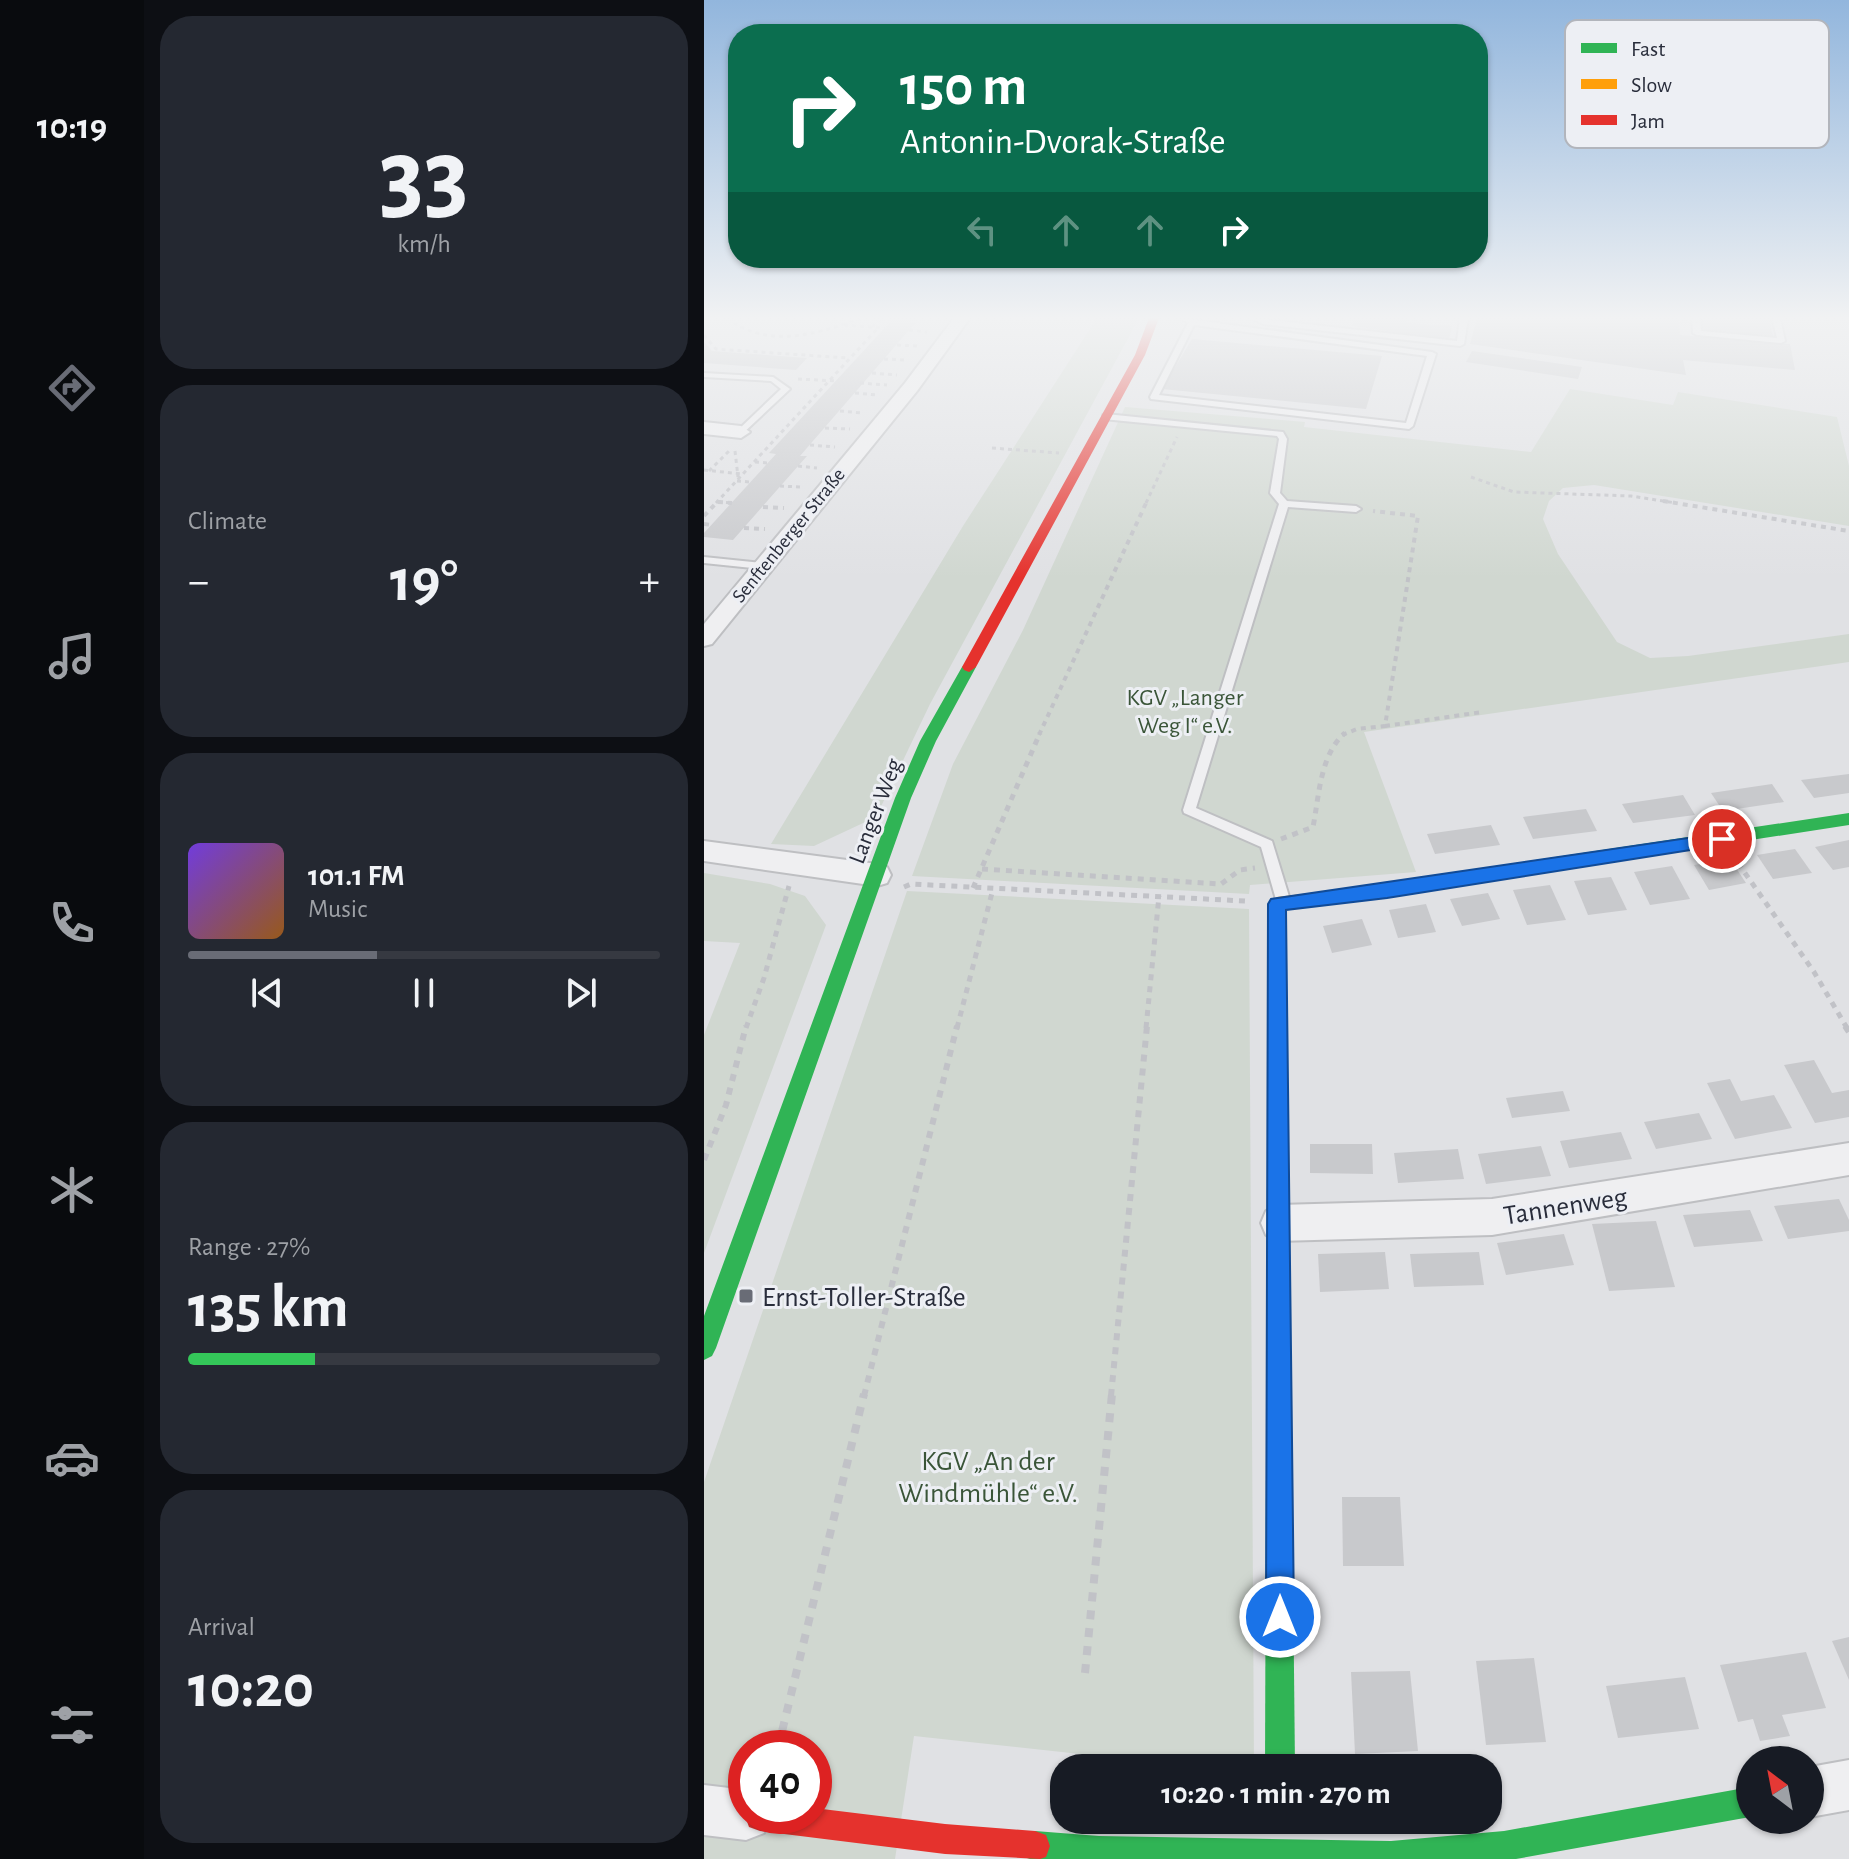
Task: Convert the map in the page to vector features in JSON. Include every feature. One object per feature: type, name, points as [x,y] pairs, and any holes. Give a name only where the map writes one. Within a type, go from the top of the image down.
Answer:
[{"type":"street","name":"Senftenberger Straße","points":[[705,636],[896,405]]},
{"type":"street","name":"Langer Weg","points":[[704,1348],[888,882],[903,798],[928,741],[1113,405]]},
{"type":"street","points":[[704,428],[738,439]]},
{"type":"street","points":[[1280,1754],[1280,904],[1402,889],[1849,819]]},
{"type":"street","points":[[704,851],[888,882]]},
{"type":"street","name":"Tannenweg","points":[[1279,1223],[1492,1217],[1849,1159]]},
{"type":"street","points":[[1824,1789],[1849,1785]]},
{"type":"street","points":[[832,1829],[944,1849],[1099,1851],[1280,1837],[1391,1856],[1505,1852],[1736,1805]]},
{"type":"street","points":[[704,1810],[728,1813]]},
{"type":"lane","points":[[738,439],[771,405]]},
{"type":"lane","points":[[1222,405],[1409,426],[1416,405]]},
{"type":"lane","points":[[1106,417],[1280,434],[1283,439],[1275,493],[1284,504],[1356,509]]},
{"type":"lane","points":[[1280,904],[1267,844],[1189,810],[1284,504]]},
{"type":"lane","points":[[704,560],[762,566]]},
{"type":"path","points":[[704,470],[740,473],[807,405]]},
{"type":"path","points":[[804,408],[811,408]]},
{"type":"path","points":[[973,888],[1039,735],[1183,423]]},
{"type":"path","points":[[789,425],[795,425]]},
{"type":"path","points":[[704,516],[737,480],[740,473],[738,439]]},
{"type":"path","points":[[772,443],[779,443]]},
{"type":"path","points":[[992,448],[1085,455]]},
{"type":"path","points":[[754,462],[768,463]]},
{"type":"path","points":[[1471,477],[1514,492],[1631,496],[1849,531]]},
{"type":"path","points":[[737,480],[750,482]]},
{"type":"path","points":[[717,502],[732,503]]},
{"type":"path","points":[[1356,509],[1418,516],[1385,726]]},
{"type":"path","points":[[704,524],[712,525]]},
{"type":"path","points":[[1267,844],[1313,827],[1331,750],[1341,735],[1359,728],[1482,712]]},
{"type":"path","points":[[1722,839],[1814,972],[1849,1032]]},
{"type":"path","points":[[982,869],[1221,884],[1240,870],[1274,866]]},
{"type":"path","points":[[704,1160],[726,1105],[790,880]]},
{"type":"path","points":[[888,882],[1280,904]]},
{"type":"path","points":[[782,1730],[912,1200],[993,889]]},
{"type":"path","points":[[1085,1673],[1159,896]]},
{"type":"green space","points":[[1041,405],[1092,405],[930,704],[876,817],[814,846],[771,844],[963,526]]},
{"type":"green space","name":"KGV „Langer Weg I“ e.V.","points":[[1560,405],[1759,405],[1837,417],[1849,466],[1849,526],[1594,485],[1563,488],[1549,501],[1543,519],[1558,554],[1617,642],[1650,658],[1688,656],[1849,634],[1849,662],[1364,732],[1416,872],[1250,885],[1249,894],[912,876],[953,764],[1023,630],[1125,407],[1305,422],[1304,427],[1531,452]]},
{"type":"green space","points":[[704,873],[770,884],[805,896],[826,925],[704,1253],[704,1035],[740,943],[704,941]]},
{"type":"green space","name":"KGV „An der Windmühle“ e.V.","points":[[907,891],[1249,909],[1254,1754],[1079,1754],[914,1736],[895,1859],[704,1859],[704,1482]]},
{"type":"building","points":[[814,405],[844,405],[800,456],[807,456],[733,540],[704,537],[704,533],[776,454],[769,453]]},
{"type":"building","points":[[1323,405],[1367,405],[1366,409]]},
{"type":"building","points":[[1849,774],[1849,793],[1814,798],[1801,780]]},
{"type":"building","points":[[1772,784],[1784,802],[1723,811],[1711,793]]},
{"type":"building","points":[[1683,795],[1695,815],[1633,823],[1622,804]]},
{"type":"building","points":[[1586,809],[1597,831],[1533,839],[1523,817]]},
{"type":"building","points":[[1491,825],[1500,845],[1435,854],[1427,834]]},
{"type":"building","points":[[1849,840],[1849,867],[1833,870],[1815,847]]},
{"type":"building","points":[[1795,849],[1812,873],[1773,879],[1757,855]]},
{"type":"building","points":[[1730,859],[1746,883],[1709,890],[1694,865]]},
{"type":"building","points":[[1672,866],[1690,899],[1650,905],[1634,872]]},
{"type":"building","points":[[1611,877],[1627,910],[1588,915],[1574,881]]},
{"type":"building","points":[[1550,885],[1566,920],[1527,925],[1513,890]]},
{"type":"building","points":[[1488,893],[1500,919],[1462,926],[1450,899]]},
{"type":"building","points":[[1426,904],[1436,932],[1398,938],[1389,910]]},
{"type":"building","points":[[1362,919],[1372,945],[1332,953],[1323,926]]},
{"type":"building","points":[[1814,1060],[1832,1093],[1849,1090],[1849,1117],[1815,1123],[1784,1065]]},
{"type":"building","points":[[1730,1079],[1741,1101],[1774,1095],[1792,1128],[1735,1139],[1707,1083]]},
{"type":"building","points":[[1563,1091],[1570,1111],[1512,1118],[1506,1098]]},
{"type":"building","points":[[1699,1113],[1712,1139],[1656,1149],[1644,1122]]},
{"type":"building","points":[[1621,1132],[1632,1159],[1569,1168],[1560,1141]]},
{"type":"building","points":[[1310,1144],[1372,1144],[1373,1174],[1310,1173]]},
{"type":"building","points":[[1541,1146],[1551,1176],[1486,1184],[1478,1154]]},
{"type":"building","points":[[1458,1149],[1464,1179],[1398,1183],[1394,1153]]},
{"type":"building","points":[[1839,1199],[1849,1220],[1849,1231],[1788,1239],[1774,1206]]},
{"type":"building","points":[[1750,1210],[1763,1241],[1694,1247],[1683,1215]]},
{"type":"building","points":[[1656,1221],[1675,1287],[1609,1291],[1592,1224]]},
{"type":"building","points":[[1564,1234],[1574,1265],[1506,1275],[1497,1243]]},
{"type":"building","points":[[1385,1252],[1389,1289],[1320,1292],[1318,1254]]},
{"type":"building","points":[[1479,1252],[1484,1285],[1414,1287],[1410,1254]]},
{"type":"building","points":[[1342,1497],[1400,1497],[1404,1566],[1343,1566]]},
{"type":"building","points":[[1849,1637],[1849,1680],[1832,1641]]},
{"type":"building","points":[[1806,1652],[1826,1708],[1782,1715],[1790,1736],[1760,1741],[1753,1719],[1738,1722],[1720,1665]]},
{"type":"building","points":[[1534,1658],[1546,1742],[1486,1745],[1476,1661]]},
{"type":"building","points":[[1410,1671],[1418,1751],[1355,1754],[1351,1672]]},
{"type":"building","points":[[1685,1677],[1699,1729],[1618,1738],[1606,1686]]},
{"type":"traffic: fast","points":[[704,1348],[903,798],[928,741],[969,667]]},
{"type":"traffic: fast","points":[[1342,896],[1849,819]]},
{"type":"traffic: fast","points":[[1278,1179],[1280,1754]]},
{"type":"traffic: fast","points":[[1035,1846],[1099,1851],[1391,1856],[1504,1846],[1736,1805]]},
{"type":"traffic: slow","points":[[1278,1179],[1277,904],[1342,896]]},
{"type":"traffic: jam","points":[[969,667],[1113,405]]},
{"type":"traffic: jam","points":[[832,1825],[1035,1846]]},
{"type":"place","name":"Ernst-Toller-Straße","points":[[746,1296]]},
{"type":"route","points":[[1280,1617],[1277,904],[1387,891],[1722,839]]}]
